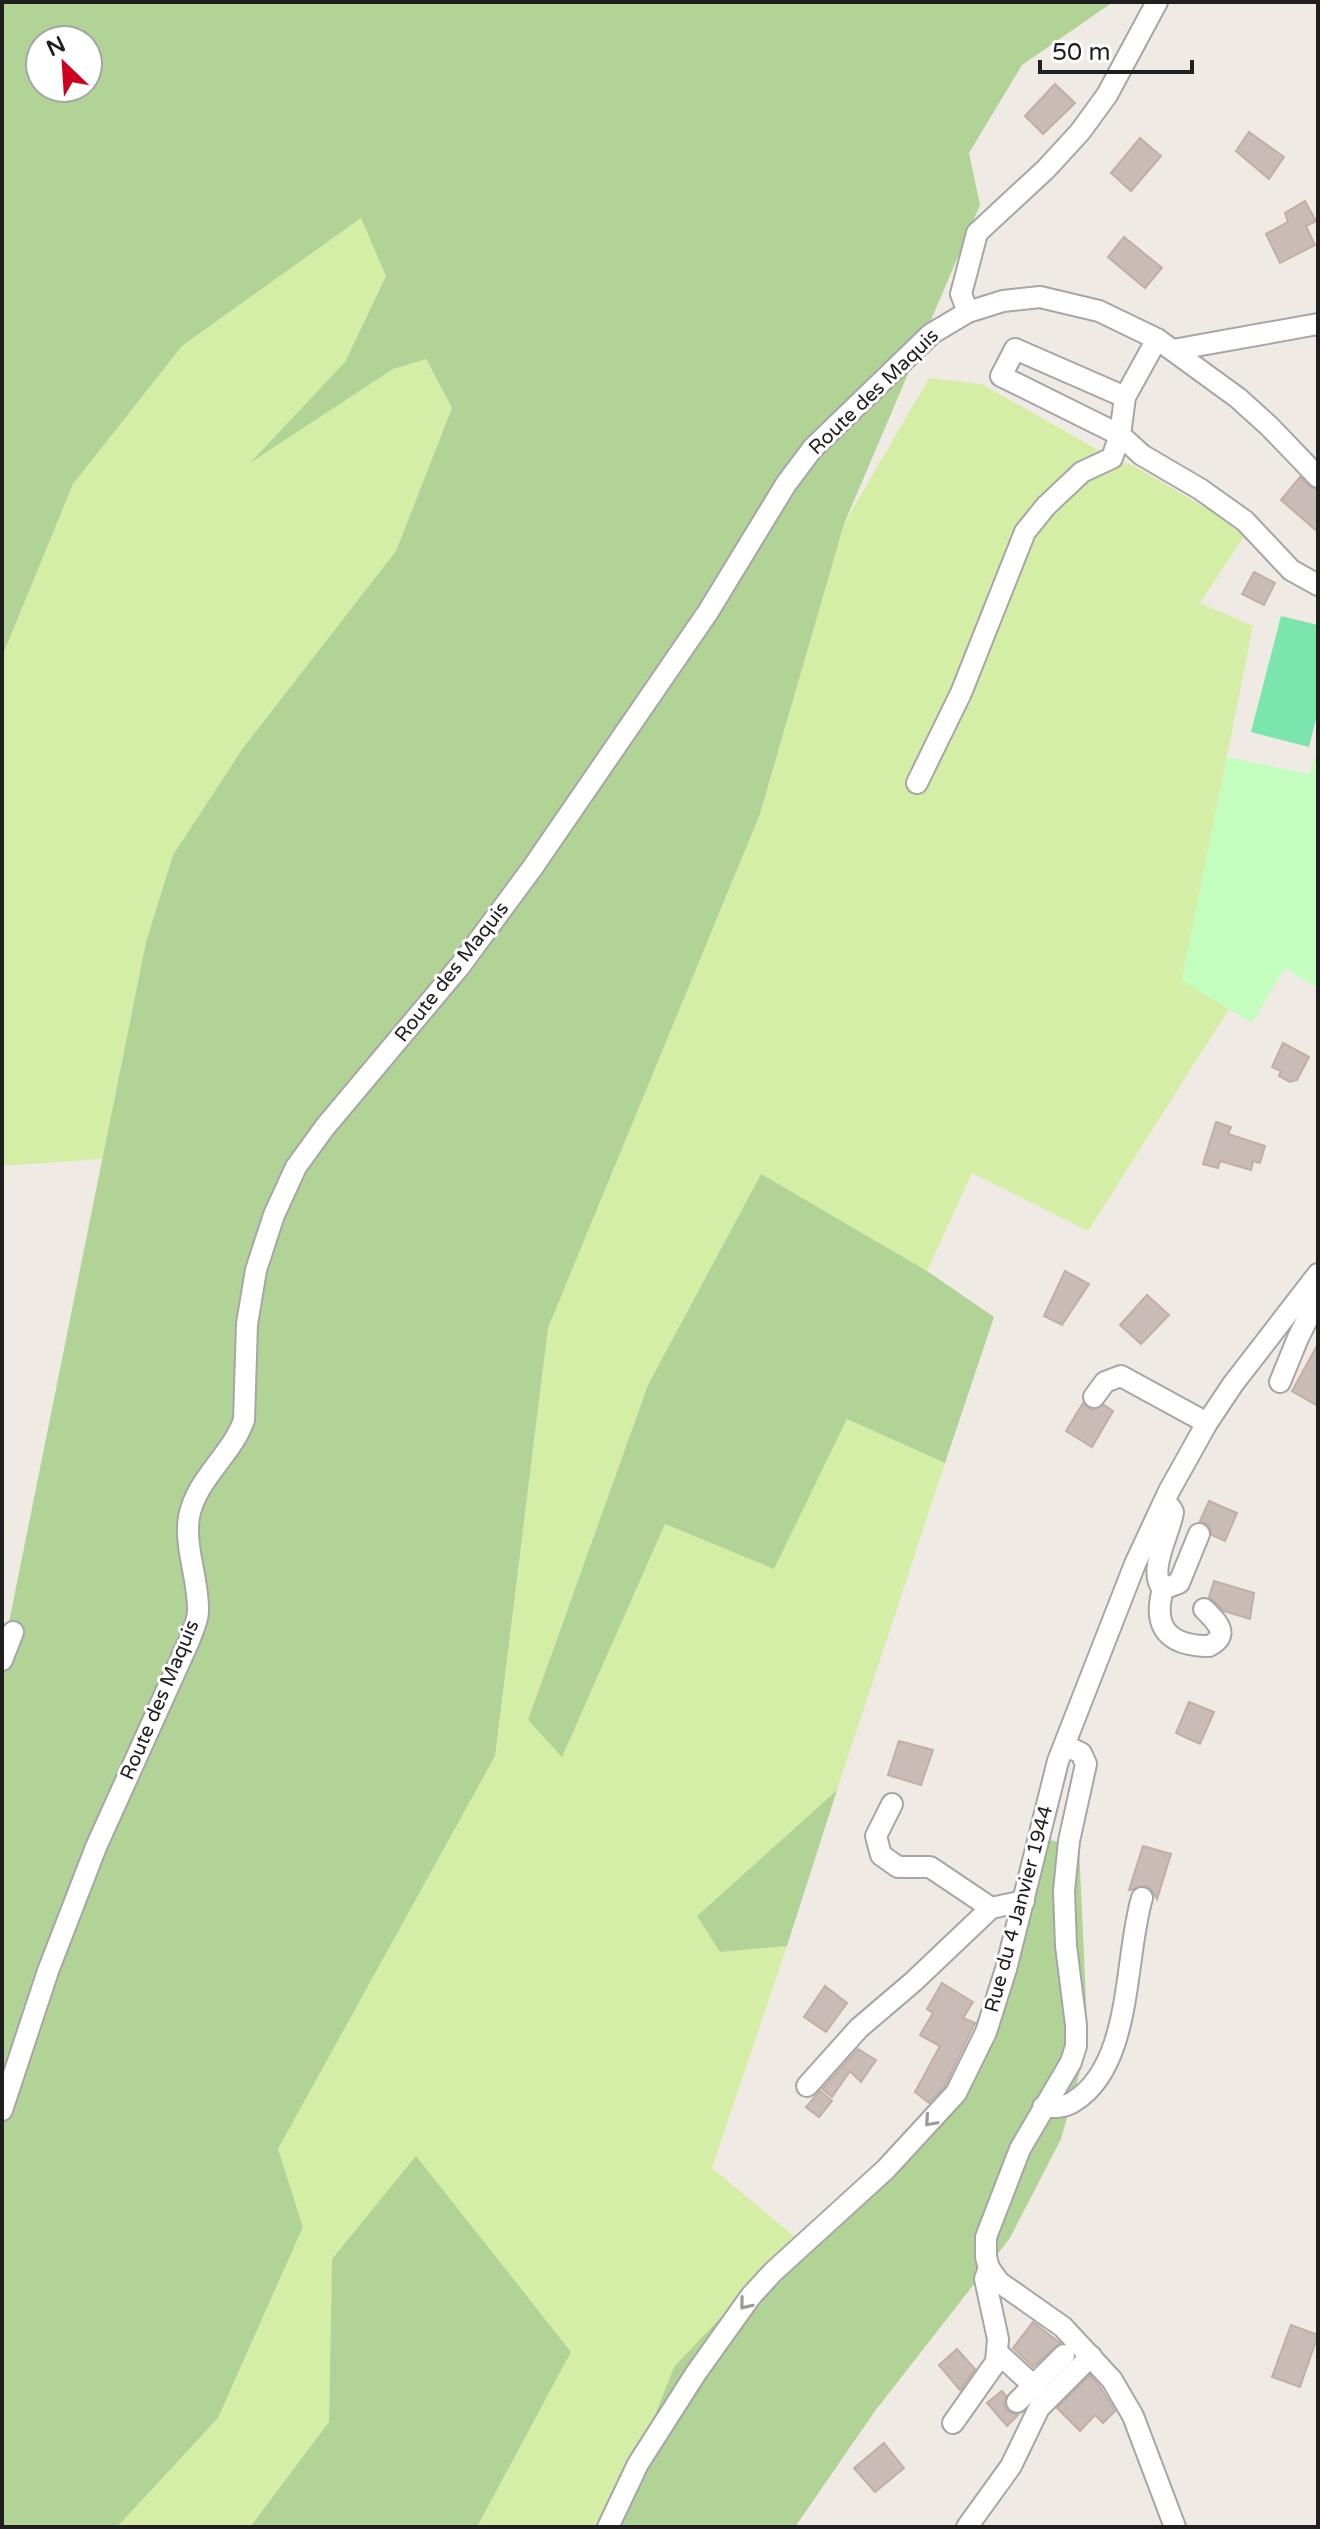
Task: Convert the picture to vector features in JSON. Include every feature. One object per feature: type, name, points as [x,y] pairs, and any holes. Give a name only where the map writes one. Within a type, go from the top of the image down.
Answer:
[{"type":"street","points":[[968,312],[961,294],[977,233],[1046,169],[1080,132],[1107,95],[1157,2]]},
{"type":"street","name":"Route des Maquis","points":[[2,2110],[48,1971],[96,1847],[189,1641],[198,1613],[189,1518],[196,1496],[222,1455],[240,1434],[244,1420],[247,1324],[256,1270],[274,1215],[296,1167],[325,1127],[460,966],[533,867],[700,625],[786,484],[813,448],[931,334],[968,312],[1003,301],[1040,297],[1099,311],[1165,344],[1238,398],[1318,477]]},
{"type":"street","points":[[917,783],[961,693],[1025,532],[1046,506],[1082,472],[1112,458],[1120,435],[1125,397],[1165,344],[1318,324]]},
{"type":"street","points":[[1125,397],[1015,349],[1001,376],[1120,435],[1142,455],[1200,489],[1245,521],[1291,570],[1318,585]]},
{"type":"street","name":"Rue du 4 Janvier 1944","points":[[608,2527],[646,2451],[751,2296],[773,2272],[886,2169],[956,2093],[986,2032],[1024,1901],[1054,1777],[1135,1564],[1207,1423],[1233,1384],[1318,1274]]},
{"type":"street","points":[[1280,1382],[1318,1298]]},
{"type":"street","points":[[1094,1397],[1105,1382],[1121,1376],[1207,1423]]},
{"type":"street","points":[[1163,1505],[1170,1507],[1173,1516],[1157,1570],[1158,1584],[1163,1589]]},
{"type":"street","points":[[1163,1589],[1174,1587],[1182,1578],[1199,1534]]},
{"type":"street","points":[[1163,1589],[1158,1607],[1162,1625],[1185,1645],[1209,1646],[1220,1637],[1222,1632],[1218,1622],[1204,1609]]},
{"type":"street","points":[[2,1660],[13,1632]]},
{"type":"street","points":[[953,2423],[963,2405],[993,2370],[998,2353],[998,2339],[985,2279],[989,2268],[986,2237],[1020,2149],[1071,2062],[1077,2038],[1066,1946],[1064,1891],[1069,1841],[1086,1764],[1081,1753],[1066,1746]]},
{"type":"street","points":[[892,1804],[876,1836],[881,1855],[898,1867],[930,1867],[991,1908]]},
{"type":"street","points":[[1043,2107],[1072,2103],[1099,2076],[1107,2062],[1122,2011],[1133,1931],[1142,1898]]},
{"type":"street","points":[[807,2086],[859,2028],[991,1908],[1024,1901]]},
{"type":"street","points":[[989,2268],[999,2282],[1046,2313],[1112,2380],[1133,2416],[1175,2527]]},
{"type":"street","points":[[998,2353],[1034,2386]]},
{"type":"street","points":[[1017,2402],[1064,2355]]},
{"type":"street","points":[[967,2527],[1011,2466],[1039,2408],[1091,2356]]},
{"type":"green space","points":[[2,2],[1113,2],[1022,65],[969,153],[980,205],[844,524],[760,814],[548,1328],[495,1756],[278,2149],[303,2227],[218,2418],[117,2527],[2,2527],[2,1657],[146,942],[173,855],[243,748],[396,551],[452,408],[426,359],[393,369],[250,463],[345,362],[386,276],[361,218],[182,346],[73,484],[2,657]]},
{"type":"green space","points":[[362,217],[386,275],[345,362],[253,460],[393,369],[426,359],[452,408],[396,551],[243,748],[173,855],[146,942],[102,1159],[2,1166],[2,657],[73,484],[182,346]]},
{"type":"green space","points":[[929,378],[982,384],[1112,458],[1134,466],[1247,532],[1200,603],[1253,626],[1182,980],[1229,1009],[1088,1231],[972,1173],[927,1271],[761,1174],[648,1385],[528,1720],[562,1756],[665,1524],[774,1568],[847,1419],[945,1463],[837,1790],[697,1916],[720,1952],[787,1946],[712,2168],[796,2238],[611,2527],[477,2527],[571,2352],[416,2157],[332,2259],[329,2422],[250,2527],[117,2527],[218,2418],[303,2227],[278,2149],[495,1756],[548,1328],[760,814],[844,524]]},
{"type":"green space","points":[[1281,616],[1318,625],[1318,711],[1309,747],[1251,732]]},
{"type":"green space","points":[[1318,748],[1318,988],[1285,968],[1252,1023],[1182,980],[1227,757],[1309,774]]},
{"type":"green space","points":[[761,1174],[927,1271],[994,1317],[945,1463],[847,1419],[774,1569],[665,1524],[562,1757],[528,1720],[648,1385]]},
{"type":"green space","points":[[837,1790],[787,1946],[720,1952],[697,1916]]},
{"type":"green space","points":[[1046,1839],[1079,1847],[1088,2043],[1061,2139],[1010,2238],[875,2411],[795,2527],[611,2527],[674,2367],[796,2238],[913,2131],[958,2083]]},
{"type":"green space","points":[[416,2156],[571,2352],[477,2527],[250,2527],[329,2422],[332,2259]]},
{"type":"building","points":[[1055,84],[1075,103],[1043,134],[1025,116]]},
{"type":"building","points":[[1249,132],[1284,157],[1269,179],[1236,151]]},
{"type":"building","points":[[1140,138],[1161,156],[1131,191],[1111,173]]},
{"type":"building","points":[[1305,201],[1316,221],[1306,226],[1315,245],[1280,263],[1266,234],[1288,222],[1285,213]]},
{"type":"building","points":[[1124,237],[1162,268],[1145,288],[1108,257]]},
{"type":"building","points":[[1300,477],[1318,490],[1318,532],[1281,500]]},
{"type":"building","points":[[1254,572],[1275,583],[1264,605],[1242,594]]},
{"type":"building","points":[[1283,1043],[1309,1057],[1297,1080],[1290,1082],[1279,1076],[1281,1071],[1272,1067]]},
{"type":"building","points":[[1216,1122],[1231,1127],[1228,1134],[1265,1146],[1260,1163],[1253,1161],[1251,1170],[1220,1161],[1218,1168],[1203,1164]]},
{"type":"building","points":[[1065,1271],[1089,1284],[1062,1325],[1044,1316]]},
{"type":"building","points":[[1147,1295],[1169,1315],[1141,1344],[1120,1325]]},
{"type":"building","points":[[1318,1344],[1318,1406],[1292,1391]]},
{"type":"building","points":[[1083,1403],[1092,1410],[1104,1405],[1113,1411],[1092,1447],[1066,1431]]},
{"type":"building","points":[[1209,1501],[1237,1513],[1225,1541],[1212,1535],[1209,1525],[1200,1521]]},
{"type":"building","points":[[1214,1581],[1254,1593],[1250,1619],[1224,1611],[1209,1597]]},
{"type":"building","points":[[1189,1702],[1214,1712],[1200,1744],[1176,1733]]},
{"type":"building","points":[[899,1741],[933,1750],[921,1785],[888,1775]]},
{"type":"building","points":[[1143,1846],[1171,1854],[1157,1899],[1146,1886],[1129,1890]]},
{"type":"building","points":[[942,1983],[973,2002],[963,2018],[975,2023],[945,2086],[929,2103],[915,2092],[940,2046],[920,2035],[933,2013],[927,2009]]},
{"type":"building","points":[[825,1986],[847,2003],[826,2032],[804,2017]]},
{"type":"building","points":[[858,2049],[876,2060],[861,2082],[850,2071],[832,2097],[822,2089]]},
{"type":"building","points":[[820,2091],[832,2101],[819,2117],[806,2107]]},
{"type":"building","points":[[1033,2322],[1060,2343],[1033,2367],[1013,2348]]},
{"type":"building","points":[[1291,2325],[1318,2335],[1300,2387],[1272,2377]]},
{"type":"building","points":[[957,2349],[975,2369],[960,2390],[939,2365]]},
{"type":"building","points":[[1090,2375],[1115,2411],[1103,2423],[1095,2415],[1080,2431],[1057,2408]]},
{"type":"building","points":[[1002,2391],[1006,2396],[1004,2405],[1007,2411],[1018,2415],[1007,2426],[987,2403]]},
{"type":"building","points":[[884,2443],[904,2468],[875,2492],[854,2468]]}]
